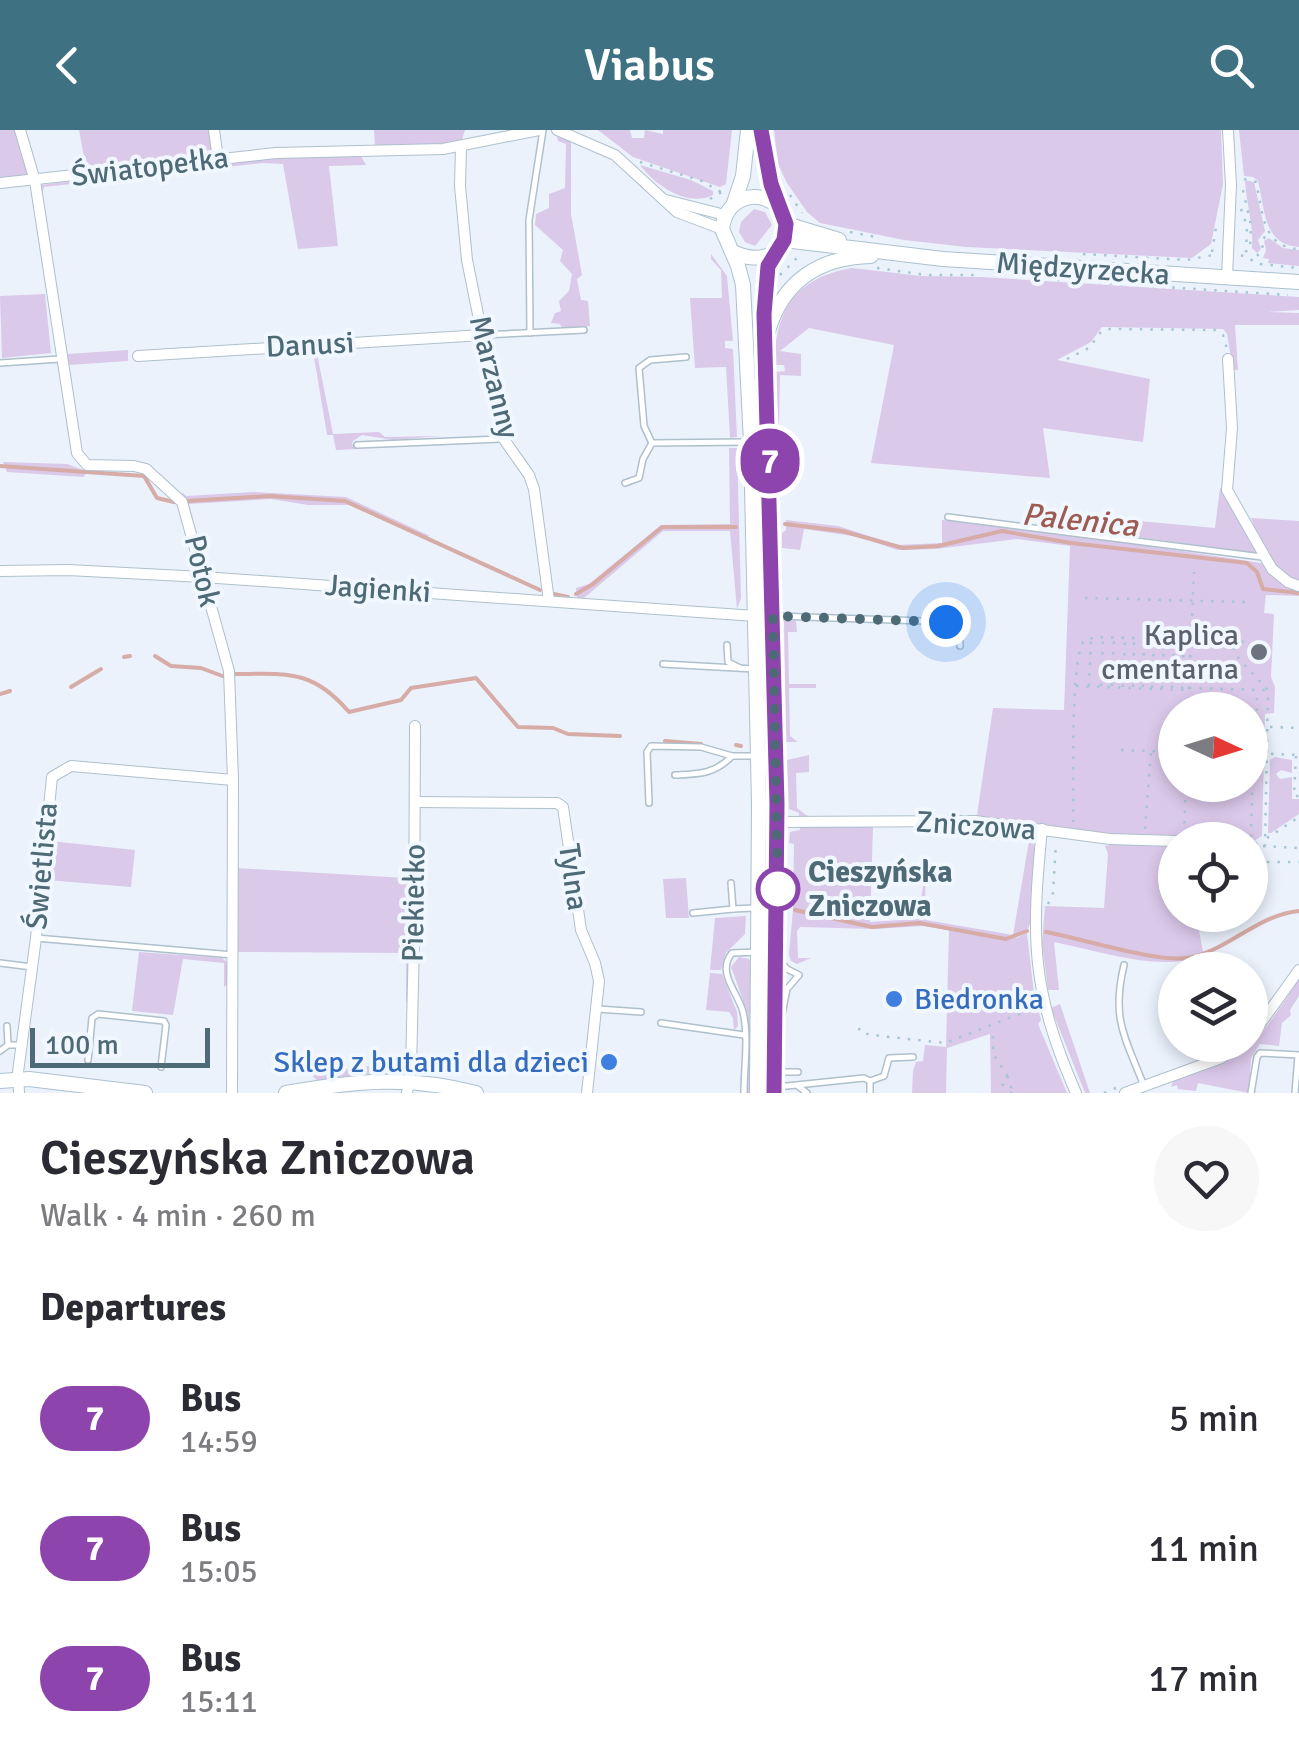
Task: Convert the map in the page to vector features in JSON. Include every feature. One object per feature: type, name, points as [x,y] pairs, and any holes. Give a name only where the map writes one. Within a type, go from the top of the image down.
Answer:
[{"type":"main road","points":[[748,130],[743,176],[726,210],[726,242],[743,285],[752,442],[755,616],[748,668],[758,756],[757,1093]]},
{"type":"main road","points":[[761,130],[768,169],[786,224],[784,240],[773,254],[766,277],[763,346],[777,822],[774,1084]]},
{"type":"main road","points":[[726,210],[742,198],[762,196],[779,207]]},
{"type":"main road","name":"Międzyrzecka","points":[[786,224],[869,248]]},
{"type":"main road","name":"Międzyrzecka","points":[[784,240],[943,259],[1299,282]]},
{"type":"main road","points":[[733,252],[755,259],[773,254]]},
{"type":"main road","points":[[763,346],[781,300],[798,280],[819,265],[852,256],[943,259]]},
{"type":"main road","points":[[0,1081],[19,1086],[145,1093]]},
{"type":"main road","points":[[286,1093],[357,1081],[476,1093]]},
{"type":"street","name":"Potok","points":[[20,130],[35,181],[60,359],[79,459],[93,466],[140,467],[179,498],[190,521],[232,686],[232,1093]]},
{"type":"street","points":[[214,130],[218,158]]},
{"type":"street","name":"Marzanny","points":[[468,130],[462,216],[470,284],[503,438],[533,484],[548,601]]},
{"type":"street","name":"Światopełka","points":[[0,183],[276,153],[370,153],[464,146],[541,130]]},
{"type":"street","points":[[558,130],[615,155],[665,200],[726,210]]},
{"type":"street","points":[[1227,277],[1231,185],[1228,130]]},
{"type":"street","name":"Danusi","points":[[138,356],[482,335]]},
{"type":"street","points":[[1228,359],[1232,428],[1228,490],[1252,528],[1264,558],[1280,577],[1299,586]]},
{"type":"street","name":"Jagienki","points":[[0,571],[68,570],[203,577],[755,616]]},
{"type":"street","name":"Piekiełko","points":[[408,1087],[415,726]]},
{"type":"street","name":"Świetlista","points":[[19,1086],[49,787],[57,772],[84,766],[233,780]]},
{"type":"street","name":"Tylna","points":[[414,802],[561,804],[581,930],[598,972],[598,1009],[587,1093]]},
{"type":"street","name":"Zniczowa","points":[[777,822],[975,822],[1110,839],[1158,839]]},
{"type":"street","points":[[1042,829],[1034,938],[1042,1004],[1076,1093]]},
{"type":"street","points":[[1268,1013],[1299,970]]},
{"type":"street","points":[[1125,1093],[1162,1084],[1213,1062]]},
{"type":"lane","points":[[530,332],[530,220],[541,130]]},
{"type":"lane","points":[[482,335],[584,330]]},
{"type":"lane","points":[[652,443],[644,426],[639,368],[650,360],[686,357]]},
{"type":"lane","points":[[0,363],[60,359]]},
{"type":"lane","points":[[357,445],[503,438]]},
{"type":"lane","points":[[652,443],[752,442]]},
{"type":"lane","points":[[625,483],[638,478],[652,443]]},
{"type":"lane","points":[[948,517],[1264,558]]},
{"type":"lane","points":[[773,616],[953,622],[959,626],[960,646]]},
{"type":"lane","points":[[727,645],[728,662],[748,668]]},
{"type":"lane","points":[[662,664],[748,668]]},
{"type":"lane","points":[[649,802],[649,747],[700,747],[732,756],[758,756]]},
{"type":"lane","points":[[675,775],[709,773],[732,756]]},
{"type":"lane","points":[[730,883],[733,909]]},
{"type":"lane","points":[[694,913],[760,908]]},
{"type":"lane","points":[[36,938],[234,956]]},
{"type":"lane","points":[[744,1093],[744,1016],[725,963],[732,953],[759,952]]},
{"type":"lane","points":[[776,1036],[787,989],[799,975],[787,970],[777,958]]},
{"type":"lane","points":[[0,964],[33,967]]},
{"type":"lane","points":[[1124,965],[1116,1004],[1144,1086]]},
{"type":"lane","points":[[598,1009],[641,1012]]},
{"type":"lane","points":[[88,1060],[92,1018],[98,1014],[164,1021],[162,1067]]},
{"type":"lane","points":[[661,1023],[744,1035]]},
{"type":"lane","points":[[8,1026],[8,1044]]},
{"type":"lane","points":[[0,1050],[8,1044],[22,1046]]},
{"type":"lane","points":[[1251,1093],[1256,1057],[1260,1053],[1299,1055],[1296,1093]]},
{"type":"lane","points":[[774,1084],[798,1086],[837,1078],[870,1081],[884,1076],[889,1058],[913,1057]]},
{"type":"lane","points":[[774,1084],[798,1072]]},
{"type":"lane","points":[[870,1081],[870,1093]]},
{"type":"lane","points":[[798,1086],[807,1093]]},
{"type":"path","points":[[615,155],[702,181],[726,210]]},
{"type":"path","points":[[1250,250],[1251,225],[1244,205],[1242,178],[1256,182],[1268,234],[1280,245],[1299,249]]},
{"type":"path","points":[[1231,185],[1247,226],[1246,255]]},
{"type":"path","points":[[844,230],[885,238]]},
{"type":"path","points":[[1257,256],[1264,250],[1260,241],[1268,234]]},
{"type":"path","points":[[1073,254],[1194,260],[1212,254]]},
{"type":"path","points":[[1260,264],[1299,268]]},
{"type":"path","points":[[869,266],[927,276],[983,275]]},
{"type":"path","points":[[1045,279],[1102,286],[1299,296]]},
{"type":"path","points":[[1067,359],[1089,348],[1108,329],[1215,330],[1223,335],[1228,359]]},
{"type":"path","points":[[1189,692],[1194,572]]},
{"type":"path","points":[[1085,598],[1245,602]]},
{"type":"path","points":[[1100,687],[1103,637]]},
{"type":"path","points":[[1072,828],[1080,646],[1091,638],[1103,637],[1244,642]]},
{"type":"path","points":[[1089,686],[1091,638]]},
{"type":"path","points":[[1112,687],[1114,638]]},
{"type":"path","points":[[1122,688],[1124,638]]},
{"type":"path","points":[[1132,688],[1134,638]]},
{"type":"path","points":[[1142,688],[1144,639]]},
{"type":"path","points":[[1152,689],[1154,639]]},
{"type":"path","points":[[1162,689],[1164,640]]},
{"type":"path","points":[[1172,690],[1174,640]]},
{"type":"path","points":[[1182,690],[1184,640]]},
{"type":"path","points":[[1230,642],[1268,690]]},
{"type":"path","points":[[1076,686],[1268,690]]},
{"type":"path","points":[[1268,727],[1299,728]]},
{"type":"path","points":[[1121,750],[1158,751]]},
{"type":"path","points":[[1145,830],[1151,751]]},
{"type":"path","points":[[1268,754],[1298,755],[1294,796],[1299,796]]},
{"type":"path","points":[[1268,838],[1299,817]]},
{"type":"path","points":[[1042,907],[1053,894],[1056,832]]},
{"type":"path","points":[[1268,846],[1299,848]]},
{"type":"path","points":[[1268,862],[1299,862]]},
{"type":"path","points":[[859,1028],[871,1035],[945,1043],[1042,1004]]},
{"type":"path","points":[[993,1036],[993,1054],[1012,1093]]},
{"type":"path","points":[[999,1093],[1006,1075]]},
{"type":"shaded area","points":[[0,130],[15,130],[29,175],[0,180]]},
{"type":"shaded area","points":[[79,130],[211,130],[213,150],[209,155],[86,168]]},
{"type":"shaded area","points":[[374,130],[465,130],[461,143],[375,148]]},
{"type":"shaded area","points":[[598,130],[630,130],[632,138],[644,138],[645,130],[663,134],[663,130],[732,130],[726,184],[720,187],[633,157]]},
{"type":"shaded area","points":[[774,130],[1221,130],[1223,184],[1211,244],[1192,258],[966,247],[904,240],[820,223],[807,212],[778,164]]},
{"type":"shaded area","points":[[1239,130],[1299,130],[1299,247],[1287,245],[1272,233],[1258,181],[1244,176]]},
{"type":"shaded area","points":[[561,136],[571,139],[571,214],[582,275],[577,279],[581,300],[588,301],[590,326],[562,329],[560,324],[551,323],[555,313],[561,311],[559,301],[569,291],[572,274],[560,261],[563,250],[535,225],[536,214],[549,208],[549,194],[565,188],[566,144],[558,141]]},
{"type":"shaded area","points":[[361,156],[366,165],[329,166],[338,246],[298,249],[283,164],[44,187],[41,197],[40,185],[268,158]]},
{"type":"shaded area","points":[[640,165],[691,180],[713,191],[713,195],[693,199],[672,192]]},
{"type":"shaded area","points":[[1245,180],[1254,182],[1265,231],[1258,240],[1261,249],[1257,253],[1252,248]]},
{"type":"shaded area","points":[[754,209],[765,212],[772,225],[755,246],[745,242],[739,232],[741,222]]},
{"type":"shaded area","points":[[1269,238],[1283,248],[1299,250],[1299,266],[1268,263],[1269,259],[1263,258],[1264,241]]},
{"type":"shaded area","points":[[47,244],[67,354],[128,350],[128,361],[68,365],[81,452],[54,296]]},
{"type":"shaded area","points":[[711,254],[727,276],[733,341],[725,341],[725,348],[733,349],[737,437],[730,438],[726,367],[695,368],[690,298],[722,298],[721,270]]},
{"type":"shaded area","points":[[852,268],[921,276],[1299,297],[1299,310],[1268,312],[1299,313],[1299,325],[1235,325],[1238,370],[1233,370],[1223,329],[1102,327],[1091,342],[1057,360],[1150,379],[1143,442],[1043,428],[1050,478],[871,463],[894,345],[809,328],[780,351],[801,354],[801,376],[780,375],[779,429],[775,372],[785,371],[784,365],[774,365],[785,312],[803,288]]},
{"type":"shaded area","points":[[45,294],[51,353],[2,358],[0,296]]},
{"type":"shaded area","points":[[317,349],[333,434],[441,436],[393,440],[362,435],[352,444],[358,449],[336,450],[333,435],[327,435],[314,357]]},
{"type":"shaded area","points":[[729,448],[737,448],[741,598],[737,609],[730,531],[663,531],[584,598],[577,598],[576,588],[589,584],[661,525],[730,524]]},
{"type":"shaded area","points":[[3,462],[67,464],[88,472],[83,477],[7,472]]},
{"type":"shaded area","points":[[1220,488],[1224,488],[1257,552],[1130,536],[1128,520],[1215,528]]},
{"type":"shaded area","points":[[182,492],[186,496],[254,492],[346,497],[430,536],[424,538],[349,505],[308,505],[271,499],[189,504],[206,568],[211,572],[254,575],[209,573],[205,568]]},
{"type":"shaded area","points":[[1251,518],[1299,521],[1299,583],[1274,564]]},
{"type":"shaded area","points":[[786,520],[838,526],[897,545],[942,543],[942,520],[1077,535],[1261,563],[1278,579],[1299,590],[1299,596],[1266,595],[1264,613],[1274,614],[1274,713],[1268,714],[1268,692],[1158,692],[1158,802],[1263,802],[1262,822],[1158,822],[1158,837],[976,818],[993,708],[1064,710],[1070,546],[1017,539],[897,550],[860,537],[804,529],[800,550],[782,548]]},
{"type":"shaded area","points":[[784,621],[796,621],[797,632],[788,632],[789,684],[816,684],[816,688],[789,688],[790,736],[798,742],[786,742]]},
{"type":"shaded area","points":[[809,755],[809,772],[796,773],[797,808],[816,818],[799,817],[799,813],[789,809],[787,760]]},
{"type":"shaded area","points":[[1270,760],[1292,760],[1292,773],[1281,770],[1276,774],[1280,779],[1292,777],[1292,799],[1299,799],[1299,814],[1268,833]]},
{"type":"shaded area","points":[[905,824],[873,826],[870,922],[917,919],[925,877],[926,920],[1013,935],[1030,835],[1035,837],[1030,923],[1028,929],[1014,935],[1016,938],[1027,933],[1041,1020],[1038,1024],[1067,1093],[991,1093],[990,1034],[947,1048],[946,1093],[912,1093],[913,1071],[916,1062],[923,1061],[925,1045],[946,1047],[949,930],[924,926],[800,927],[798,958],[811,958],[797,964],[791,961],[794,844],[789,843],[790,832],[800,830],[800,826]]},
{"type":"shaded area","points":[[50,841],[135,850],[131,887],[47,880]]},
{"type":"shaded area","points":[[1158,844],[1158,932],[1199,932],[1203,952],[1158,952],[1158,962],[1148,961],[1054,942],[1059,990],[1048,990],[1042,943],[1045,906],[1104,908],[1108,854],[1105,846]]},
{"type":"shaded area","points":[[406,867],[411,873],[410,1000],[406,1002],[406,953],[237,952],[236,868],[405,878]]},
{"type":"shaded area","points":[[686,878],[689,918],[666,918],[663,879]]},
{"type":"shaded area","points":[[746,916],[745,934],[726,953],[721,970],[710,970],[715,918]]},
{"type":"shaded area","points":[[139,952],[222,958],[228,963],[227,985],[224,987],[224,963],[183,959],[173,1015],[132,1011]]},
{"type":"shaded area","points":[[739,957],[753,964],[751,1093],[747,1093],[748,1014],[731,967]]},
{"type":"shaded area","points":[[710,973],[722,974],[737,1012],[738,1026],[734,1030],[729,1012],[706,1010]]},
{"type":"shaded area","points":[[1299,979],[1299,996],[1291,1015],[1282,1023],[1279,1046],[1268,1045],[1271,1020]]},
{"type":"shaded area","points":[[1060,1004],[1090,1093],[1085,1093],[1051,1008]]},
{"type":"shaded area","points":[[406,1047],[406,1070],[402,1074],[318,1081],[309,1073],[405,1062]]},
{"type":"shaded area","points":[[1251,1062],[1249,1093],[1198,1083],[1196,1091],[1171,1087],[1173,1081],[1220,1064]]},
{"type":"waterway","name":"Palenica","points":[[0,466],[144,476],[157,498],[174,502]]},
{"type":"waterway","name":"Palenica","points":[[187,501],[269,496],[345,501],[540,590]]},
{"type":"waterway","name":"Palenica","points":[[785,524],[842,531],[903,548],[938,546],[1002,531],[1247,563],[1257,572],[1263,589],[1299,593]]},
{"type":"waterway","name":"Palenica","points":[[576,594],[662,527],[736,527]]},
{"type":"waterway","name":"Palenica","points":[[554,594],[568,597]]},
{"type":"waterway","points":[[124,657],[130,656]]},
{"type":"waterway","points":[[155,656],[171,666],[201,668],[225,677]]},
{"type":"waterway","points":[[71,687],[101,669]]},
{"type":"waterway","points":[[235,674],[285,675],[311,681],[349,712],[401,700],[411,688],[476,678],[518,727],[620,736]]},
{"type":"waterway","points":[[0,694],[10,691]]},
{"type":"waterway","points":[[665,741],[701,744]]},
{"type":"waterway","points":[[736,745],[741,746]]},
{"type":"waterway","points":[[795,910],[872,927],[919,923],[1006,939],[1027,931]]},
{"type":"waterway","points":[[1046,932],[1142,954],[1192,957],[1270,919],[1299,911]]},
{"type":"bus line","name":"7","points":[[761,130],[771,184],[786,224],[784,240],[768,266],[763,346],[769,441],[777,804],[774,1093]]},
{"type":"place","name":"Kaplica cmentarna","points":[[1259,652]]},
{"type":"place","name":"Cieszyńska Zniczowa","points":[[778,889]]},
{"type":"place","name":"Biedronka","points":[[894,999]]},
{"type":"place","name":"Sklep z butami dla dzieci","points":[[609,1062]]},
{"type":"route","points":[[778,889],[778,898],[773,616],[946,622]]}]
